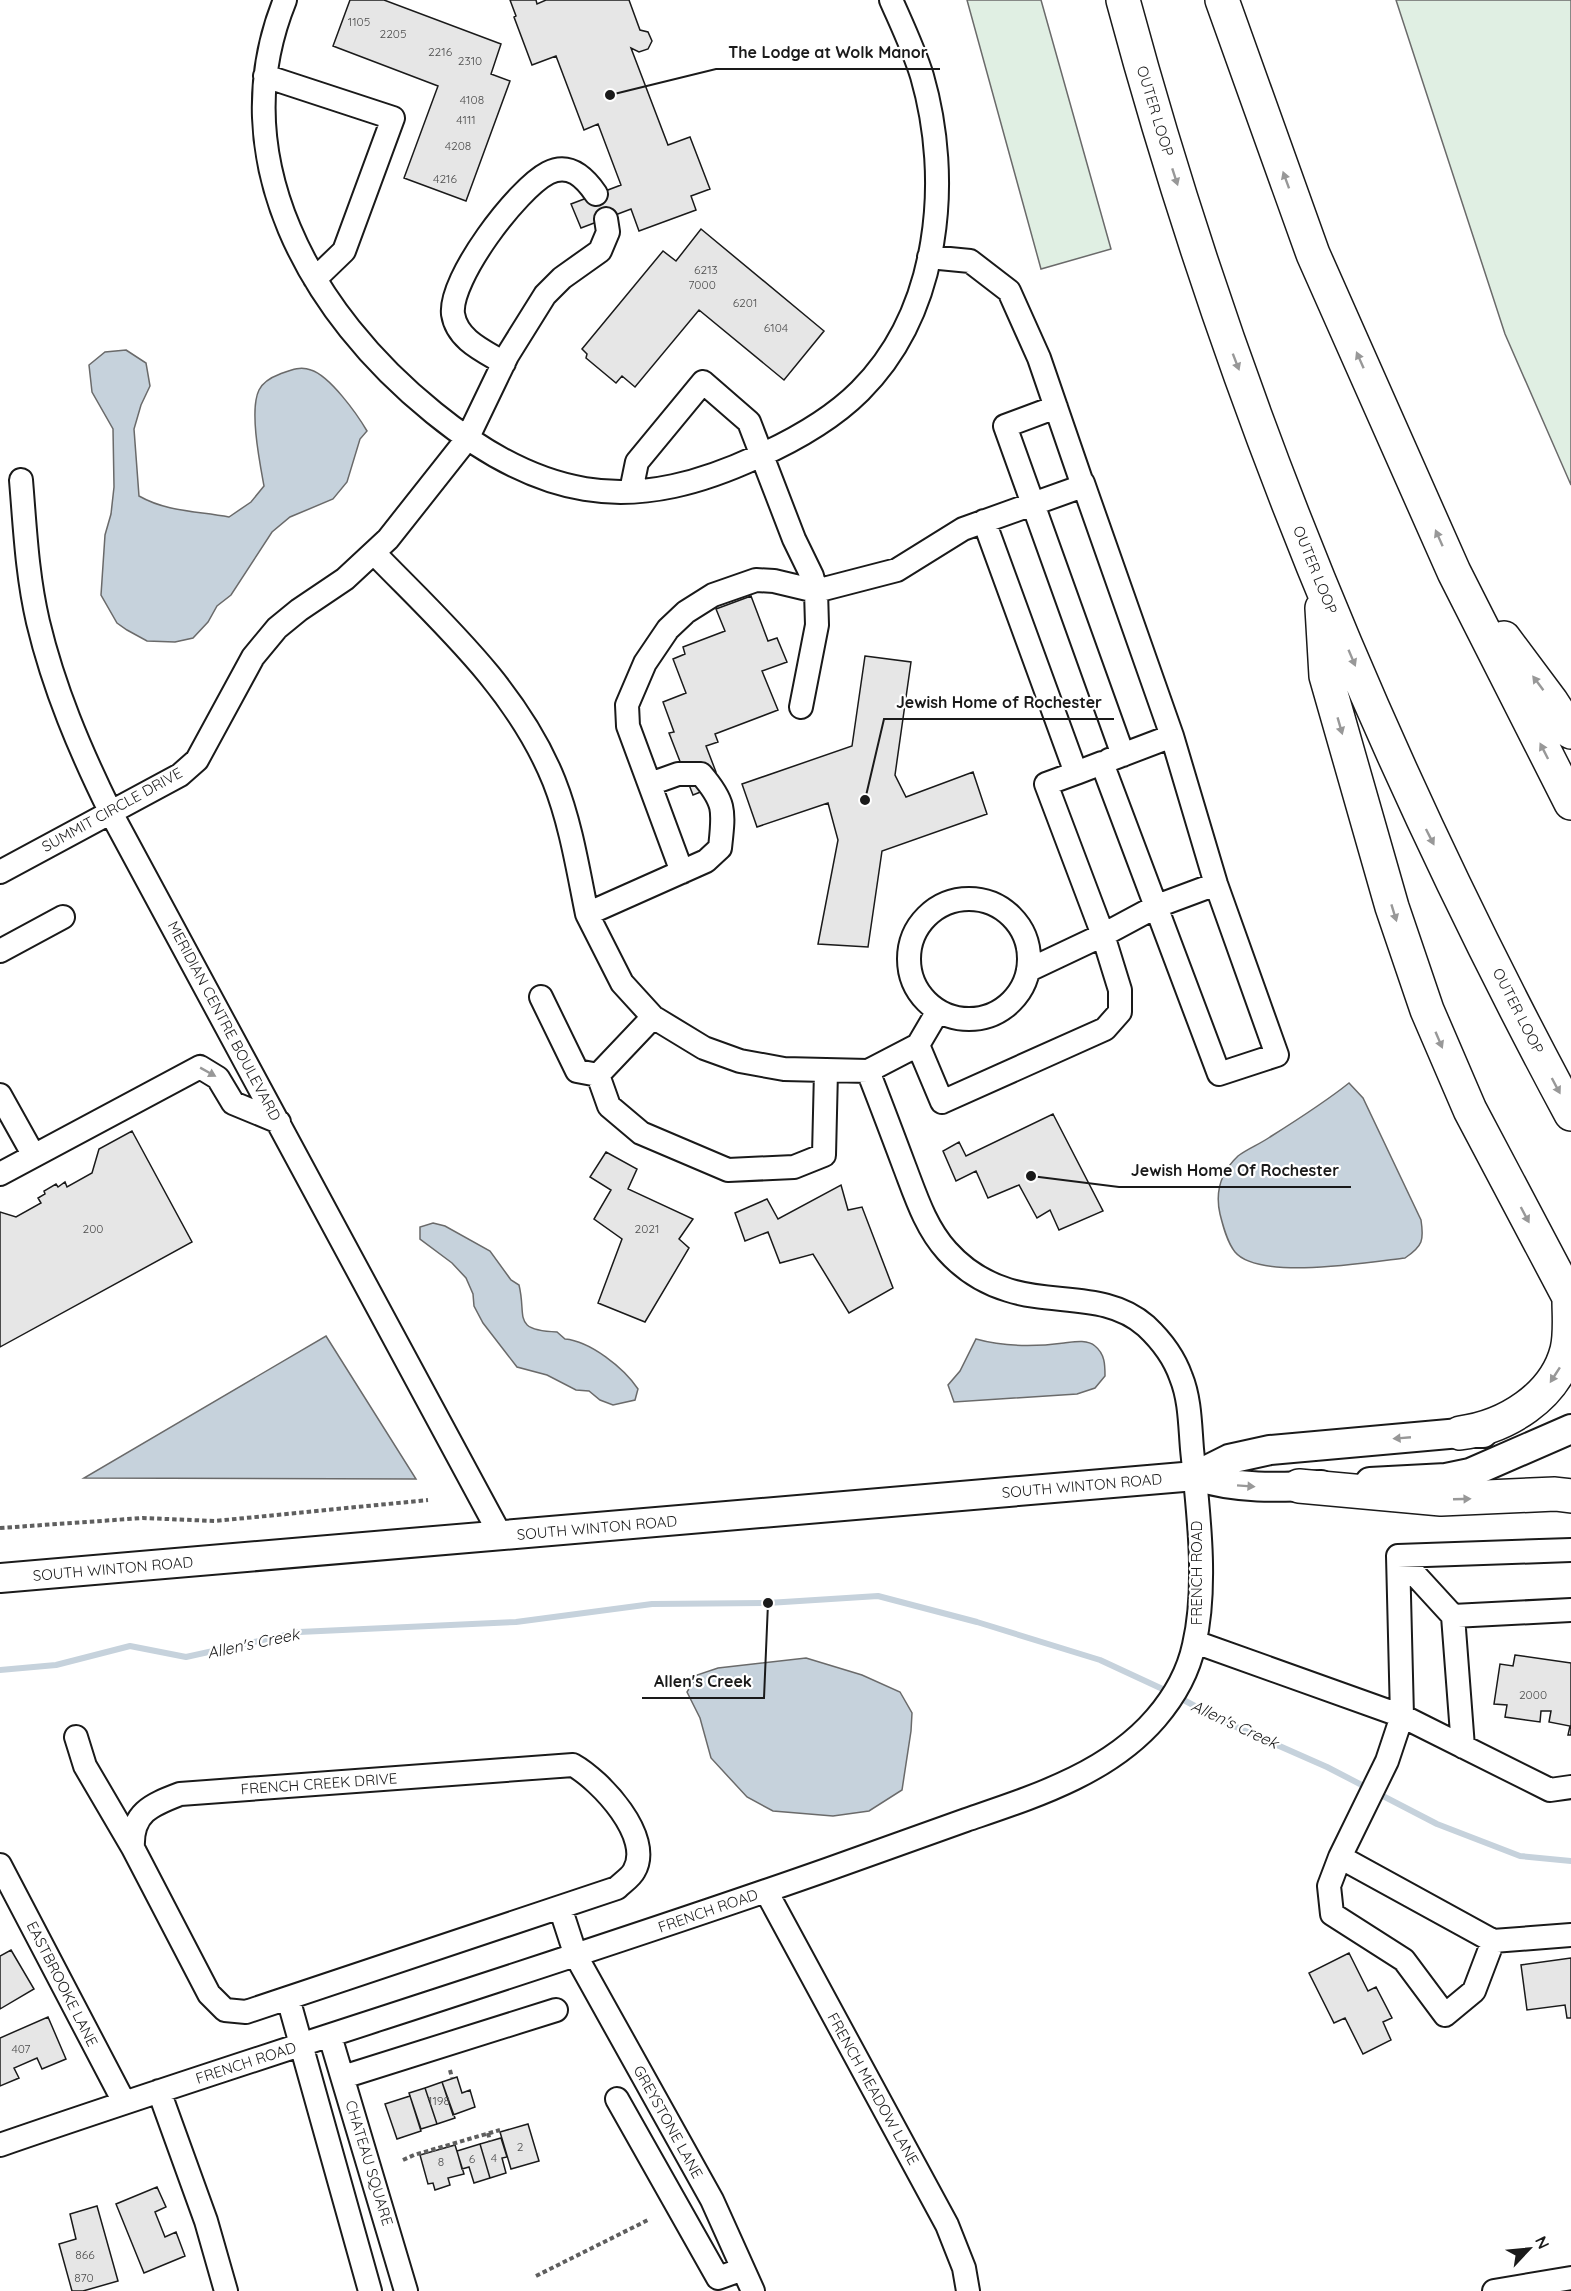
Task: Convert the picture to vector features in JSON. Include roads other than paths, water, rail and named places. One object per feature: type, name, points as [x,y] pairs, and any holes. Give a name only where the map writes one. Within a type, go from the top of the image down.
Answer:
[{"type":"highway","name":"OUTER LOOP","points":[[1123,0],[1149,95],[1223,328],[1320,585],[1424,824],[1571,1114]]},
{"type":"highway","points":[[1222,0],[1313,254],[1454,572],[1571,803]]},
{"type":"highway","points":[[1454,572],[1551,701],[1571,732]]},
{"type":"highway","points":[[1320,585],[1326,676],[1408,958],[1436,1033],[1470,1110],[1570,1300],[1566,1351],[1558,1371],[1546,1389],[1511,1417],[1483,1428],[1460,1433]]},
{"type":"highway","points":[[1299,1486],[1441,1499],[1555,1494],[1571,1496]]},
{"type":"main road","name":"SOUTH WINTON ROAD","points":[[0,1578],[1195,1476],[1232,1485],[1299,1486],[1464,1475],[1557,1443],[1571,1429]]},
{"type":"main road","name":"SOUTH WINTON ROAD","points":[[1195,1476],[1229,1459],[1270,1450],[1460,1433],[1485,1433],[1557,1443]]},
{"type":"street","points":[[285,0],[276,22],[265,76],[264,126],[267,157],[275,191],[289,229],[315,279],[353,334],[383,368],[467,439],[531,473],[557,483],[584,489],[631,491],[670,488],[718,474],[791,441],[833,415],[860,391],[879,370],[905,327],[921,291],[935,224],[938,190],[931,117],[922,77],[891,0]]},
{"type":"street","points":[[265,76],[393,118],[344,251],[315,279]]},
{"type":"street","points":[[504,363],[470,343],[457,326],[453,313],[456,296],[478,250],[502,215],[547,174],[558,171],[574,172],[585,178],[596,194]]},
{"type":"street","name":"SUMMIT CIRCLE DRIVE","points":[[0,872],[180,775],[197,760],[253,657],[277,628],[345,579],[388,540],[467,439],[504,363],[545,295],[562,278],[600,251],[608,232],[606,219]]},
{"type":"street","points":[[929,257],[970,261],[1009,291],[1039,358],[1172,736],[1216,884],[1277,1055],[1219,1074],[1157,906],[1033,504],[1005,426],[1056,407]]},
{"type":"street","points":[[631,491],[637,462],[703,382],[749,422],[794,539],[812,576],[816,591],[817,625],[801,707]]},
{"type":"street","name":"MERIDIAN CENTRE BOULEVARD","points":[[21,480],[26,555],[38,621],[68,721],[110,811],[501,1536]]},
{"type":"street","points":[[682,872],[628,726],[627,705],[645,663],[668,629],[686,612],[713,595],[756,580],[774,581],[816,591],[897,570],[963,529],[1083,486],[1083,483]]},
{"type":"street","points":[[984,521],[1076,773]]},
{"type":"street","points":[[374,552],[492,677],[530,732],[554,782],[574,844],[587,914],[622,983],[653,1017],[704,1048],[740,1061],[784,1069],[868,1071],[918,1046],[938,1011]]},
{"type":"street","points":[[918,1046],[942,1102],[1105,1029],[1120,1012],[1120,990],[1103,935],[1046,784],[1172,736]]},
{"type":"street","points":[[587,914],[706,861],[720,848],[724,812],[714,789],[701,774],[678,774],[650,784]]},
{"type":"street","points":[[1029,970],[1157,906],[1216,884]]},
{"type":"street","points":[[974,898],[993,903],[1010,914],[1022,930],[1029,950],[1029,970],[1022,988],[1010,1003],[994,1014],[975,1019],[956,1018],[938,1011],[923,998],[912,980],[909,960],[912,940],[921,922],[935,908],[954,900],[974,898]]},
{"type":"street","points":[[0,951],[63,917]]},
{"type":"street","points":[[541,997],[577,1071],[598,1075]]},
{"type":"street","points":[[598,1075],[653,1017]]},
{"type":"street","points":[[0,1174],[200,1067],[218,1078],[233,1103],[279,1122]]},
{"type":"street","points":[[598,1075],[609,1106],[641,1133],[728,1170],[794,1167],[824,1155],[826,1071]]},
{"type":"street","name":"FRENCH ROAD","points":[[0,2145],[124,2102],[576,1956],[1008,1806],[1092,1770],[1118,1754],[1154,1721],[1185,1674],[1193,1650],[1200,1601],[1200,1552],[1187,1392],[1170,1353],[1156,1335],[1138,1319],[1115,1307],[1007,1290],[978,1277],[949,1254],[932,1231],[919,1203],[868,1071]]},
{"type":"street","points":[[0,1095],[34,1156]]},
{"type":"street","points":[[1398,1556],[1571,1551]]},
{"type":"street","points":[[1398,1556],[1453,1616],[1463,1747]]},
{"type":"street","points":[[1398,1556],[1402,1716],[1387,1761],[1350,1835],[1329,1886],[1332,1914],[1404,1960],[1445,2015],[1474,1992],[1493,1941]]},
{"type":"street","points":[[1453,1616],[1571,1610]]},
{"type":"street","points":[[1193,1650],[1402,1716],[1550,1790],[1571,1787]]},
{"type":"street","points":[[76,1737],[85,1766],[133,1848]]},
{"type":"street","name":"FRENCH CREEK DRIVE","points":[[573,1765],[585,1772],[623,1814],[634,1831],[639,1851],[634,1871],[617,1888],[560,1907],[246,2012],[225,2010],[209,1994],[133,1848],[134,1827],[140,1817],[157,1802],[180,1794],[573,1765]]},
{"type":"street","points":[[1340,1857],[1493,1941],[1571,1935]]},
{"type":"street","name":"EASTBROOKE LANE","points":[[0,1865],[124,2102]]},
{"type":"street","name":"FRENCH MEADOW LANE","points":[[766,1891],[947,2225],[964,2268],[968,2291]]},
{"type":"street","points":[[560,1907],[576,1956]]},
{"type":"street","name":"GREYSTONE LANE","points":[[576,1956],[712,2200],[753,2291]]},
{"type":"street","points":[[288,1998],[370,2291]]},
{"type":"street","points":[[343,2077],[556,2010]]},
{"type":"street","name":"CHATEAU SQUARE","points":[[330,2036],[406,2291]]},
{"type":"street","points":[[159,2091],[206,2221],[218,2289]]},
{"type":"street","points":[[617,2099],[720,2284],[743,2269]]},
{"type":"street","points":[[1494,2291],[1571,2278]]},
{"type":"waterway","name":"Allen's Creek","points":[[0,1670],[56,1665],[130,1646],[186,1657],[299,1632],[516,1622],[652,1604],[768,1603],[878,1596],[977,1622],[1100,1660],[1169,1692]]},
{"type":"waterway","name":"Allen's Creek","points":[[1178,1697],[1225,1722],[1327,1767],[1437,1824],[1520,1856],[1571,1861]]},
{"type":"place","name":"The Lodge at Wolk Manor","points":[[610,95]]},
{"type":"place","name":"Jewish Home of Rochester","points":[[865,800]]},
{"type":"place","name":"Jewish Home Of Rochester","points":[[1031,1176]]},
{"type":"place","name":"Allen's Creek","points":[[768,1603]]}]
